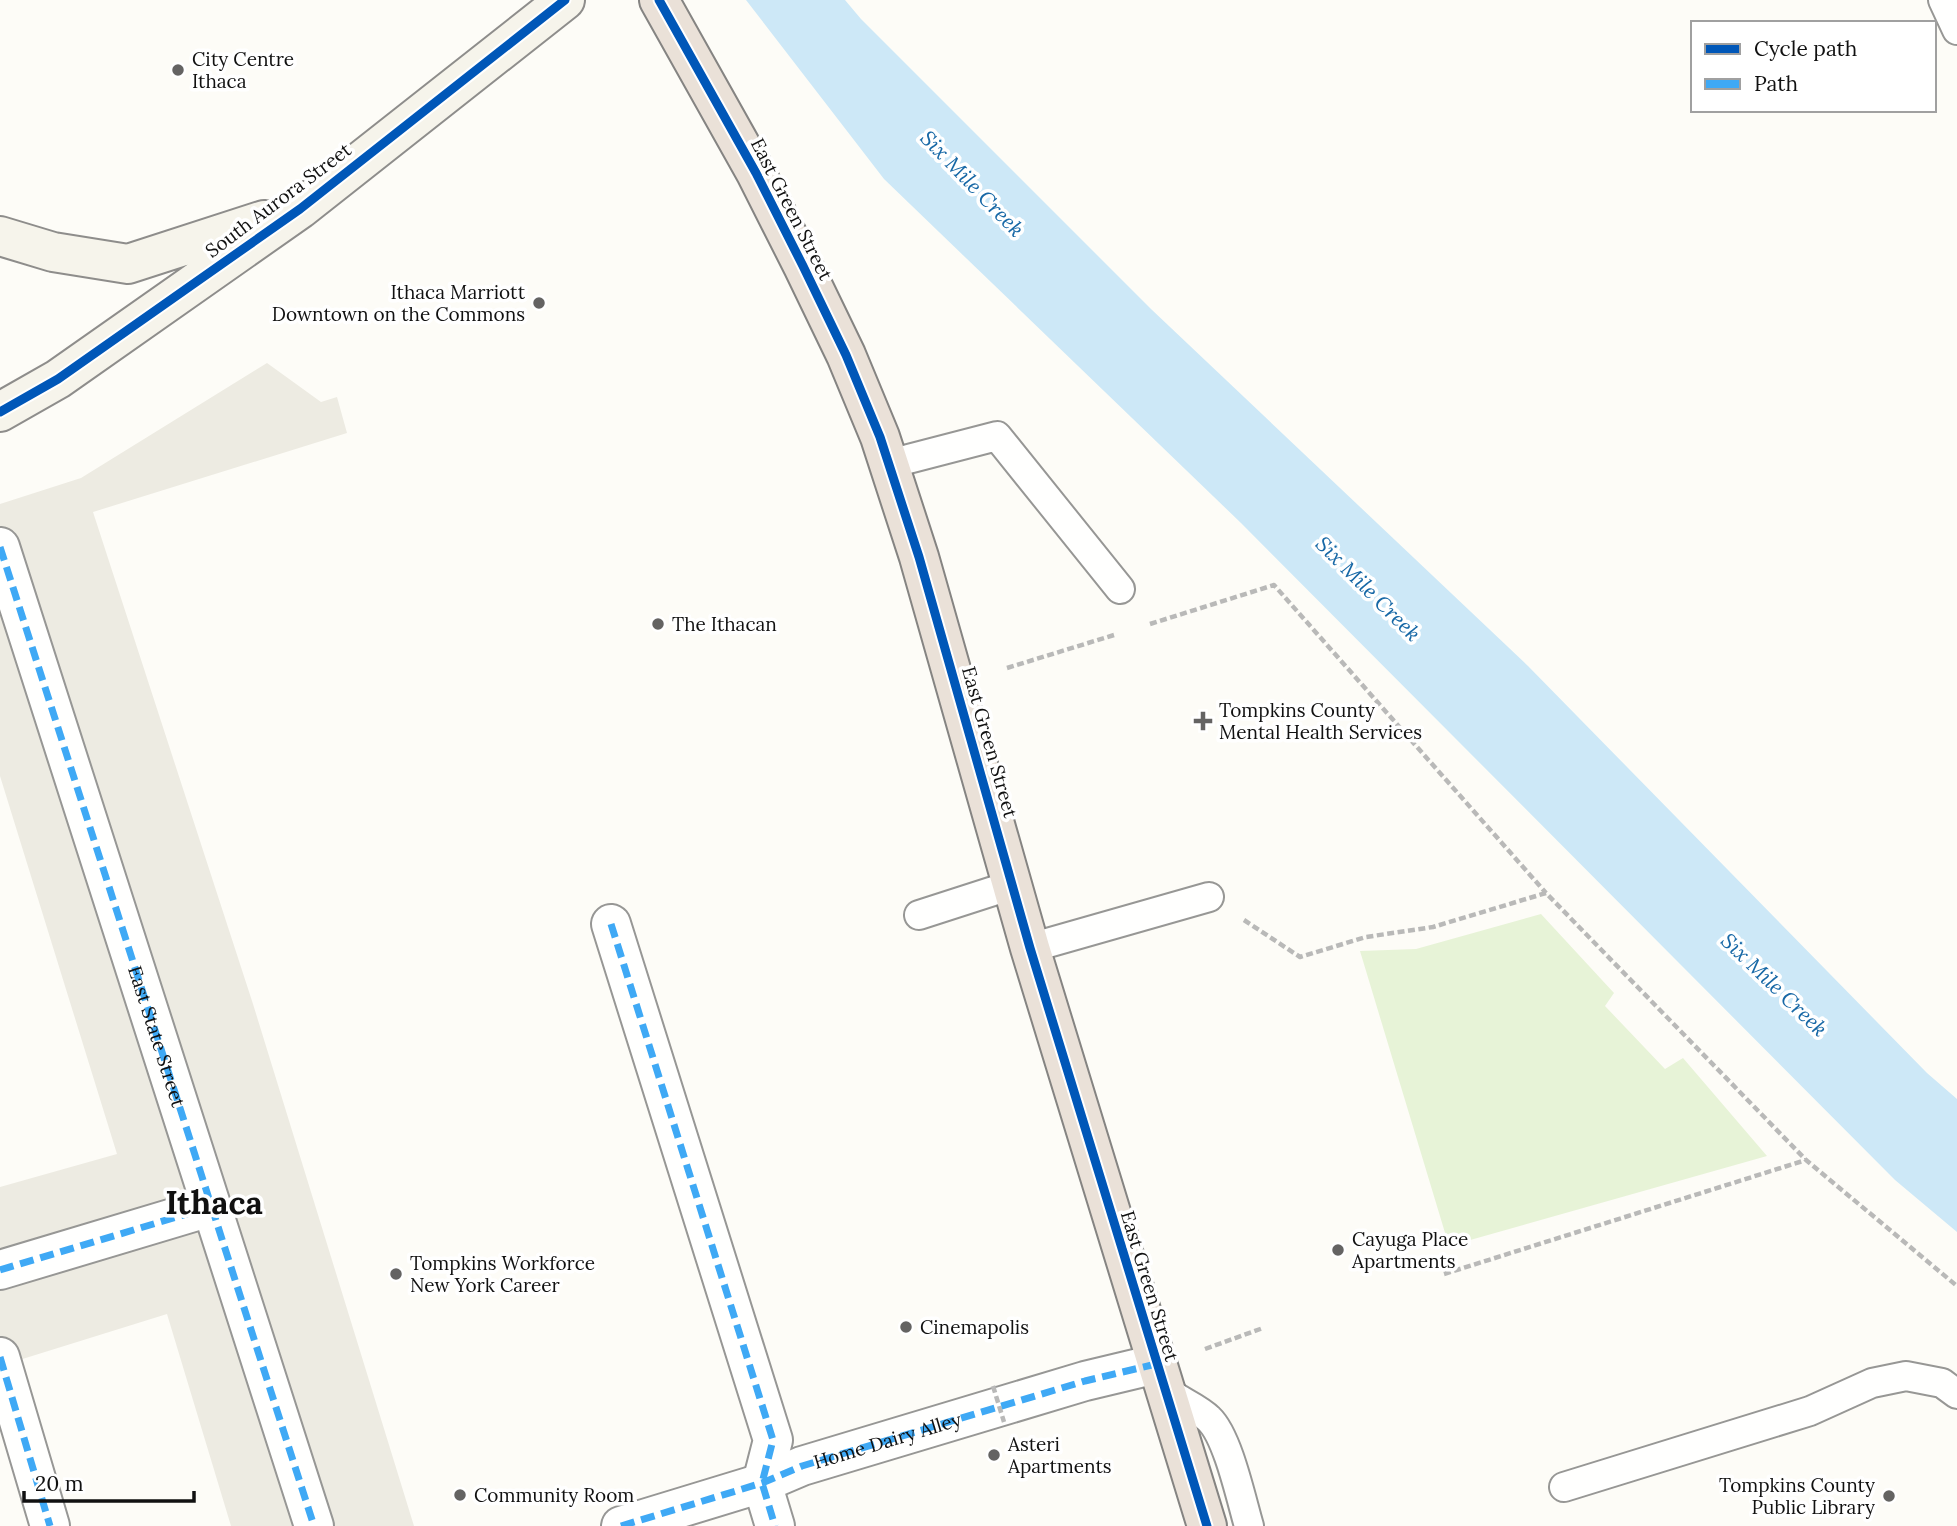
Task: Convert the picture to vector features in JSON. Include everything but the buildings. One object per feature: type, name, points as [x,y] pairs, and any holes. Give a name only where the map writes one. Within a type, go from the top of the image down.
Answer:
[{"type":"highway","name":"East Green Street","points":[[659,0],[756,173],[846,355],[880,437],[919,557],[1030,948],[1207,1526]]},
{"type":"street","name":"South Aurora Street","points":[[0,412],[58,379],[300,209],[565,0]]},
{"type":"street","points":[[0,236],[53,252],[128,264],[300,209]]},
{"type":"street","name":"East State Street","points":[[0,547],[314,1526]]},
{"type":"street","points":[[611,924],[773,1440],[762,1483],[775,1526]]},
{"type":"street","points":[[0,1270],[210,1207]]},
{"type":"street","points":[[0,1357],[50,1526]]},
{"type":"street","name":"Home Dairy Alley","points":[[621,1526],[762,1483],[802,1466],[1086,1381],[1160,1376]]},
{"type":"lane","points":[[1943,0],[1957,30]]},
{"type":"lane","points":[[888,464],[997,436],[1120,589]]},
{"type":"lane","points":[[919,915],[1012,885]]},
{"type":"lane","points":[[1030,948],[1209,897]]},
{"type":"lane","points":[[1160,1376],[1176,1399],[1202,1412],[1221,1436],[1250,1526]]},
{"type":"lane","points":[[1564,1488],[1811,1411],[1872,1383],[1906,1376],[1942,1383],[1957,1394]]},
{"type":"path","points":[[1274,584],[1546,893],[1806,1160],[1957,1286]]},
{"type":"path","points":[[1209,897],[1300,957],[1366,937],[1433,928],[1546,893]]},
{"type":"path","points":[[1444,1274],[1806,1160]]},
{"type":"path","points":[[1160,1376],[1214,1346],[1263,1328]]},
{"type":"path","points":[[993,1386],[1004,1422]]},
{"type":"green space","points":[[1541,914],[1614,993],[1605,1006],[1665,1069],[1683,1058],[1767,1156],[1449,1246],[1360,951],[1416,949]]},
{"type":"shaded area","points":[[267,363],[321,402],[337,397],[347,433],[93,512],[253,1004],[414,1526],[231,1526],[167,1314],[0,1366],[0,1187],[117,1154],[0,776],[0,504],[81,478]]},
{"type":"water","name":"Six Mile Creek","points":[[746,0],[845,0],[1151,309],[1528,666],[1927,1073],[1957,1099],[1957,1232],[1895,1180],[1241,523],[884,179]]},
{"type":"marked path","points":[[0,547],[314,1526]]},
{"type":"marked path","points":[[611,924],[773,1440],[762,1483],[775,1526]]},
{"type":"marked path","points":[[0,1270],[210,1207]]},
{"type":"marked path","points":[[0,1357],[50,1526]]},
{"type":"marked path","points":[[621,1526],[762,1483],[802,1466],[1085,1381],[1156,1364]]},
{"type":"cycle path","points":[[0,412],[58,379],[300,209],[565,0]]},
{"type":"cycle path","points":[[659,0],[756,173],[846,355],[880,437],[919,557],[1030,948],[1207,1526]]},
{"type":"place","name":"City Centre Ithaca","points":[[178,70]]},
{"type":"place","name":"Ithaca Marriott Downtown on the Commons","points":[[539,303]]},
{"type":"place","name":"The Ithacan","points":[[658,624]]},
{"type":"place","name":"Tompkins County Mental Health Services","points":[[1203,721]]},
{"type":"place","name":"Cayuga Place Apartments","points":[[1338,1250]]},
{"type":"place","name":"Tompkins Workforce New York Career","points":[[396,1274]]},
{"type":"place","name":"Cinemapolis","points":[[906,1327]]},
{"type":"place","name":"Asteri Apartments","points":[[994,1455]]},
{"type":"place","name":"Community Room","points":[[460,1495]]},
{"type":"place","name":"Tompkins County Public Library","points":[[1889,1496]]},
{"type":"district","name":"Ithaca","points":[[214,1202]]}]
